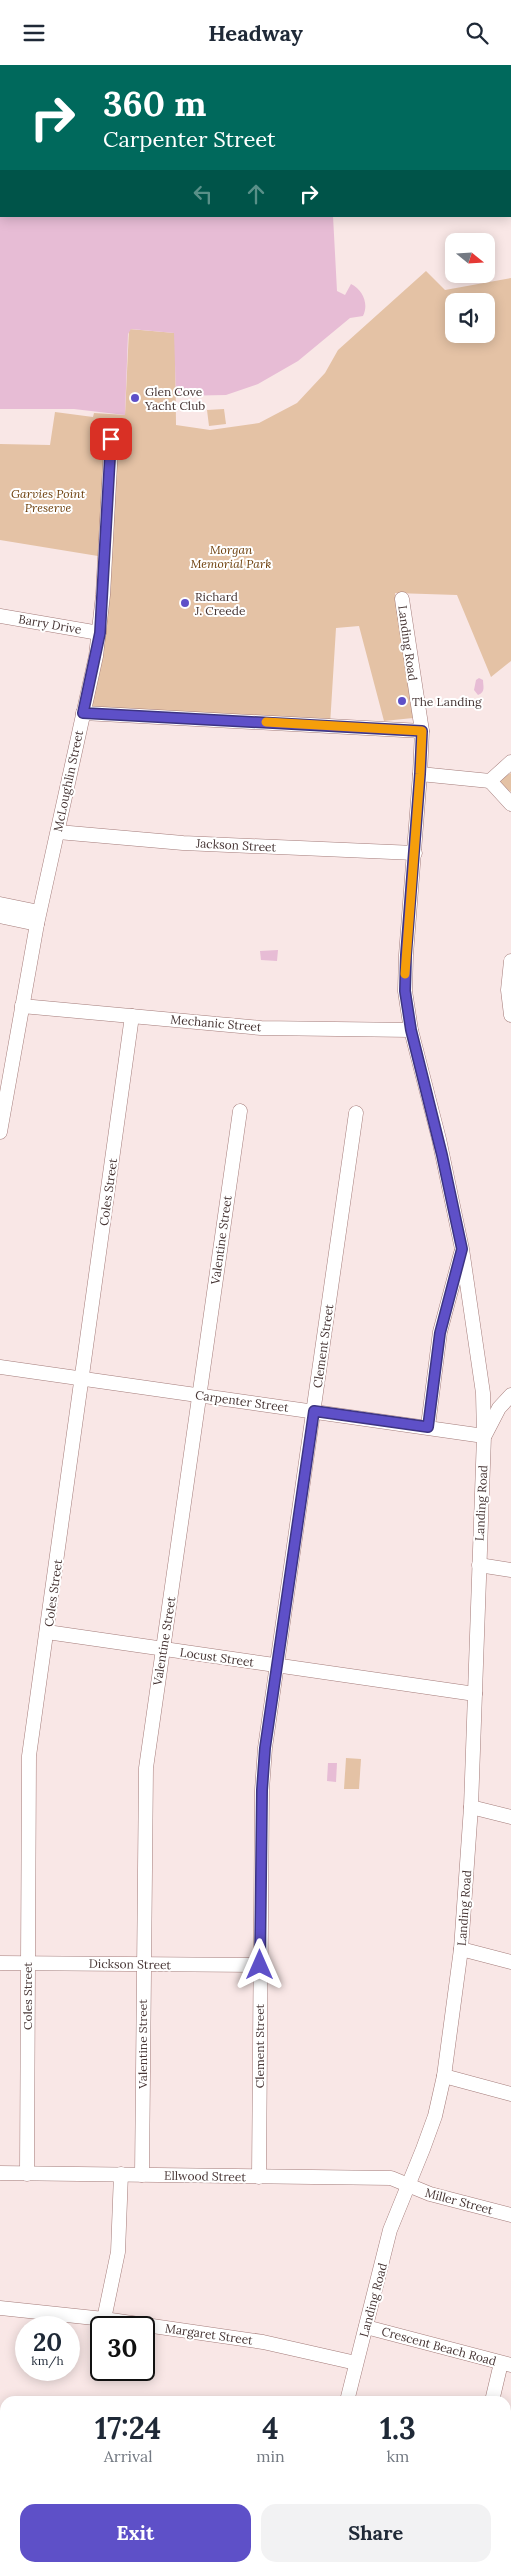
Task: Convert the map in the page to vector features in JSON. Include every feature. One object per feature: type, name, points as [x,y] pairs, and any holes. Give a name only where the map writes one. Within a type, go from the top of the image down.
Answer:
[{"type":"street","name":"McLoughlin Street","points":[[0,1132],[38,918],[100,633],[112,428]]},
{"type":"street","name":"Landing Road","points":[[348,2396],[390,2230],[435,2116],[444,2076],[461,1949],[471,1807],[484,1436],[482,1384],[462,1249],[438,1139],[411,1030],[405,991],[422,731],[402,599]]},
{"type":"street","name":"Barry Drive","points":[[0,616],[100,633]]},
{"type":"street","points":[[83,713],[422,731]]},
{"type":"street","points":[[490,781],[511,762]]},
{"type":"street","points":[[420,774],[490,781],[511,804]]},
{"type":"street","name":"Jackson Street","points":[[58,832],[183,843],[415,853]]},
{"type":"street","points":[[0,904],[38,918]]},
{"type":"street","points":[[0,917],[38,918]]},
{"type":"street","points":[[511,961],[508,990],[511,1015]]},
{"type":"street","name":"Mechanic Street","points":[[22,1006],[261,1028],[411,1030]]},
{"type":"street","name":"Coles Street","points":[[27,2173],[27,1775],[132,1016]]},
{"type":"street","name":"Valentine Street","points":[[142,2175],[146,1768],[240,1111]]},
{"type":"street","name":"Clement Street","points":[[260,2177],[262,1790],[265,1748],[356,1113]]},
{"type":"street","points":[[428,1427],[440,1333],[462,1249]]},
{"type":"street","name":"Carpenter Street","points":[[0,1367],[484,1436]]},
{"type":"street","points":[[484,1436],[505,1410],[511,1395]]},
{"type":"street","points":[[479,1565],[511,1570]]},
{"type":"street","name":"Locust Street","points":[[47,1632],[475,1694]]},
{"type":"street","points":[[471,1807],[511,1817]]},
{"type":"street","points":[[461,1949],[511,1962]]},
{"type":"street","name":"Dickson Street","points":[[0,1963],[260,1965]]},
{"type":"street","points":[[444,2076],[511,2094]]},
{"type":"street","name":"Ellwood Street","points":[[0,2173],[391,2178],[407,2186]]},
{"type":"street","points":[[105,2316],[118,2252],[121,2174]]},
{"type":"street","name":"Miller Street","points":[[407,2186],[511,2215]]},
{"type":"street","name":"Margaret Street","points":[[0,2308],[90,2318]]},
{"type":"street","name":"Margaret Street","points":[[155,2326],[263,2342],[356,2363]]},
{"type":"street","name":"Crescent Beach Road","points":[[366,2327],[506,2364]]},
{"type":"street","points":[[494,2396],[506,2364]]},
{"type":"green space","name":"Morgan Memorial Park","points":[[426,271],[445,290],[484,283],[495,283],[495,281],[511,278],[511,661],[491,677],[457,595],[395,593],[413,718],[384,721],[359,626],[336,628],[330,725],[85,711],[104,557],[0,540],[0,444],[50,445],[55,412],[93,417],[94,413],[125,415],[129,329],[175,333],[176,425],[210,430],[259,423],[297,403],[325,373],[338,350]]},
{"type":"green space","points":[[224,409],[226,424],[209,426],[207,410]]},
{"type":"green space","points":[[511,773],[511,792],[498,781]]},
{"type":"green space","points":[[346,1758],[361,1759],[359,1789],[344,1789]]},
{"type":"shaded area","points":[[0,217],[333,217],[337,291],[345,295],[351,284],[362,294],[365,302],[365,311],[363,316],[350,318],[298,361],[258,384],[226,395],[176,396],[174,333],[131,329],[128,334],[125,415],[74,409],[0,409]]},
{"type":"shaded area","points":[[479,678],[483,680],[484,689],[478,695],[474,690],[476,680]]},
{"type":"shaded area","points":[[278,950],[277,961],[261,960],[260,951]]},
{"type":"shaded area","points":[[328,1763],[337,1763],[336,1782],[327,1781]]},
{"type":"slow traffic","points":[[266,722],[422,731],[415,853],[405,974]]},
{"type":"place","name":"Glen Cove Yacht Club","points":[[135,398]]},
{"type":"place","name":"Richard J. Creede","points":[[185,603]]},
{"type":"place","name":"The Landing","points":[[402,701]]},
{"type":"route","points":[[111,439],[100,633],[83,713],[422,731],[405,991],[411,1030],[442,1155],[462,1249],[440,1333],[428,1427],[314,1411],[265,1748],[262,1790],[260,1965]]},
{"type":"park label","name":"Garvies Point Preserve","points":[[48,500]]}]
